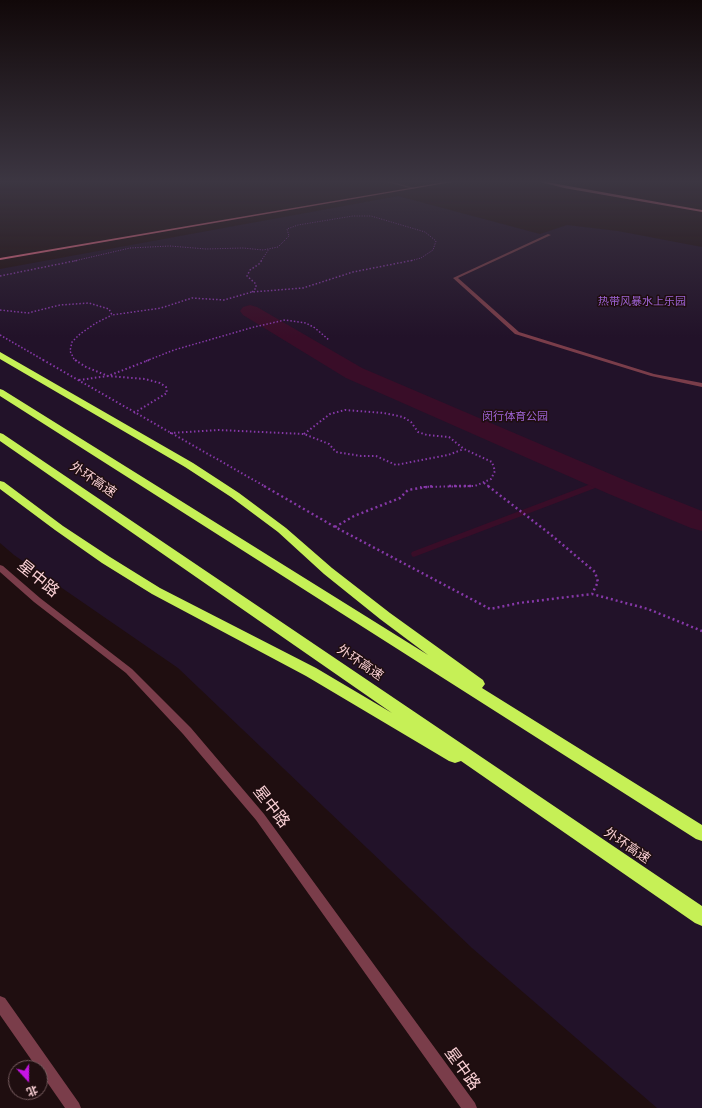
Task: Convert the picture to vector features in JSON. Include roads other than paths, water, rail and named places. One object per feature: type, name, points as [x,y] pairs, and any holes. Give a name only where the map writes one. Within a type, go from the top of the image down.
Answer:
[{"type":"highway","points":[[0,355],[189,465],[234,495],[282,530],[328,571],[385,616],[468,677],[632,790]]},
{"type":"highway","name":"外环高速","points":[[0,392],[702,834]]},
{"type":"highway","name":"外环高速","points":[[0,436],[702,917]]},
{"type":"highway","points":[[0,484],[71,536],[156,591],[297,665],[408,728],[589,840]]},
{"type":"main road","points":[[0,259],[147,234]]},
{"type":"street","name":"星中路","points":[[0,568],[37,600],[129,671],[187,731],[260,817],[470,1108]]},
{"type":"street","points":[[0,1003],[74,1108]]},
{"type":"lane","points":[[549,235],[455,278],[516,334],[653,375],[702,385]]},
{"type":"waterway","points":[[250,311],[354,373],[619,488],[702,522]]},
{"type":"waterway","points":[[591,487],[605,482]]},
{"type":"waterway","points":[[414,554],[593,486]]},
{"type":"park label","name":"热带风暴水上乐园","points":[[642,302]]},
{"type":"park label","name":"闵行体育公园","points":[[515,417]]}]
